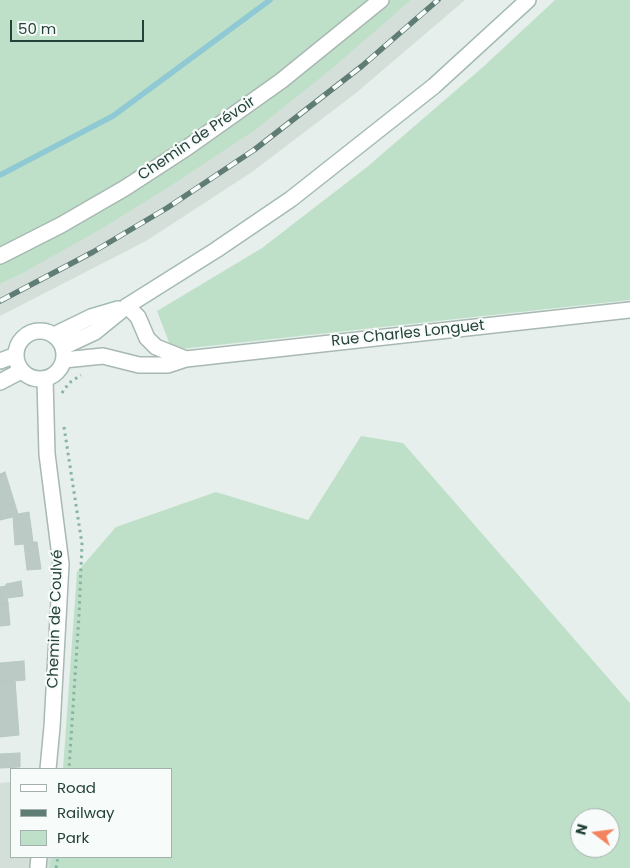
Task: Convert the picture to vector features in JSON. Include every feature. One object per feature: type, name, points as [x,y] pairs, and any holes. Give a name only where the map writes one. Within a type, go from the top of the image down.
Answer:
[{"type":"street","name":"Chemin de Prévoir","points":[[0,256],[69,221],[125,188],[188,147],[281,81],[380,0]]},
{"type":"street","points":[[60,347],[40,331],[26,336],[17,348],[18,366],[32,378],[45,379],[58,372],[60,347],[91,317],[127,306],[216,250],[291,199],[434,86],[528,0]]},
{"type":"street","name":"Rue Charles Longuet","points":[[127,306],[138,317],[148,338],[156,346],[186,359]]},
{"type":"street","name":"Rue Charles Longuet","points":[[60,347],[139,365],[153,365],[168,364],[186,359],[630,310]]},
{"type":"street","points":[[0,361],[16,355]]},
{"type":"street","points":[[0,382],[22,371]]},
{"type":"street","name":"Chemin de Coulvé","points":[[45,379],[47,454],[61,564],[48,768]]},
{"type":"path","points":[[62,393],[69,383],[85,372]]},
{"type":"shaded area","points":[[411,0],[465,0],[356,93],[252,172],[146,241],[0,316],[0,284],[21,274],[401,9]]},
{"type":"shaded area","points":[[10,782],[10,858],[51,858],[49,868],[0,868],[0,783]]},
{"type":"green space","points":[[0,0],[411,0],[329,71],[255,130],[101,229],[0,284]]},
{"type":"green space","points":[[555,0],[630,0],[630,300],[172,350],[157,311],[262,248],[367,167],[483,67]]},
{"type":"green space","points":[[361,436],[403,443],[630,703],[630,868],[49,868],[51,858],[172,858],[172,768],[63,768],[77,572],[116,527],[216,492],[308,520]]},
{"type":"building","points":[[5,472],[18,514],[29,512],[33,542],[37,542],[41,569],[27,570],[24,544],[15,545],[13,517],[0,520],[0,474]]},
{"type":"building","points":[[21,581],[23,596],[7,598],[8,603],[0,604],[0,587]]},
{"type":"building","points":[[8,603],[10,625],[0,626],[0,604]]},
{"type":"building","points":[[24,661],[25,680],[0,682],[0,663]]},
{"type":"building","points":[[15,680],[19,735],[0,737],[0,682]]},
{"type":"building","points":[[20,753],[20,767],[0,768],[0,754]]},
{"type":"waterway","points":[[0,175],[113,116],[270,0]]},
{"type":"railway","points":[[0,301],[93,252],[167,208],[254,150],[362,66],[438,0]]}]
